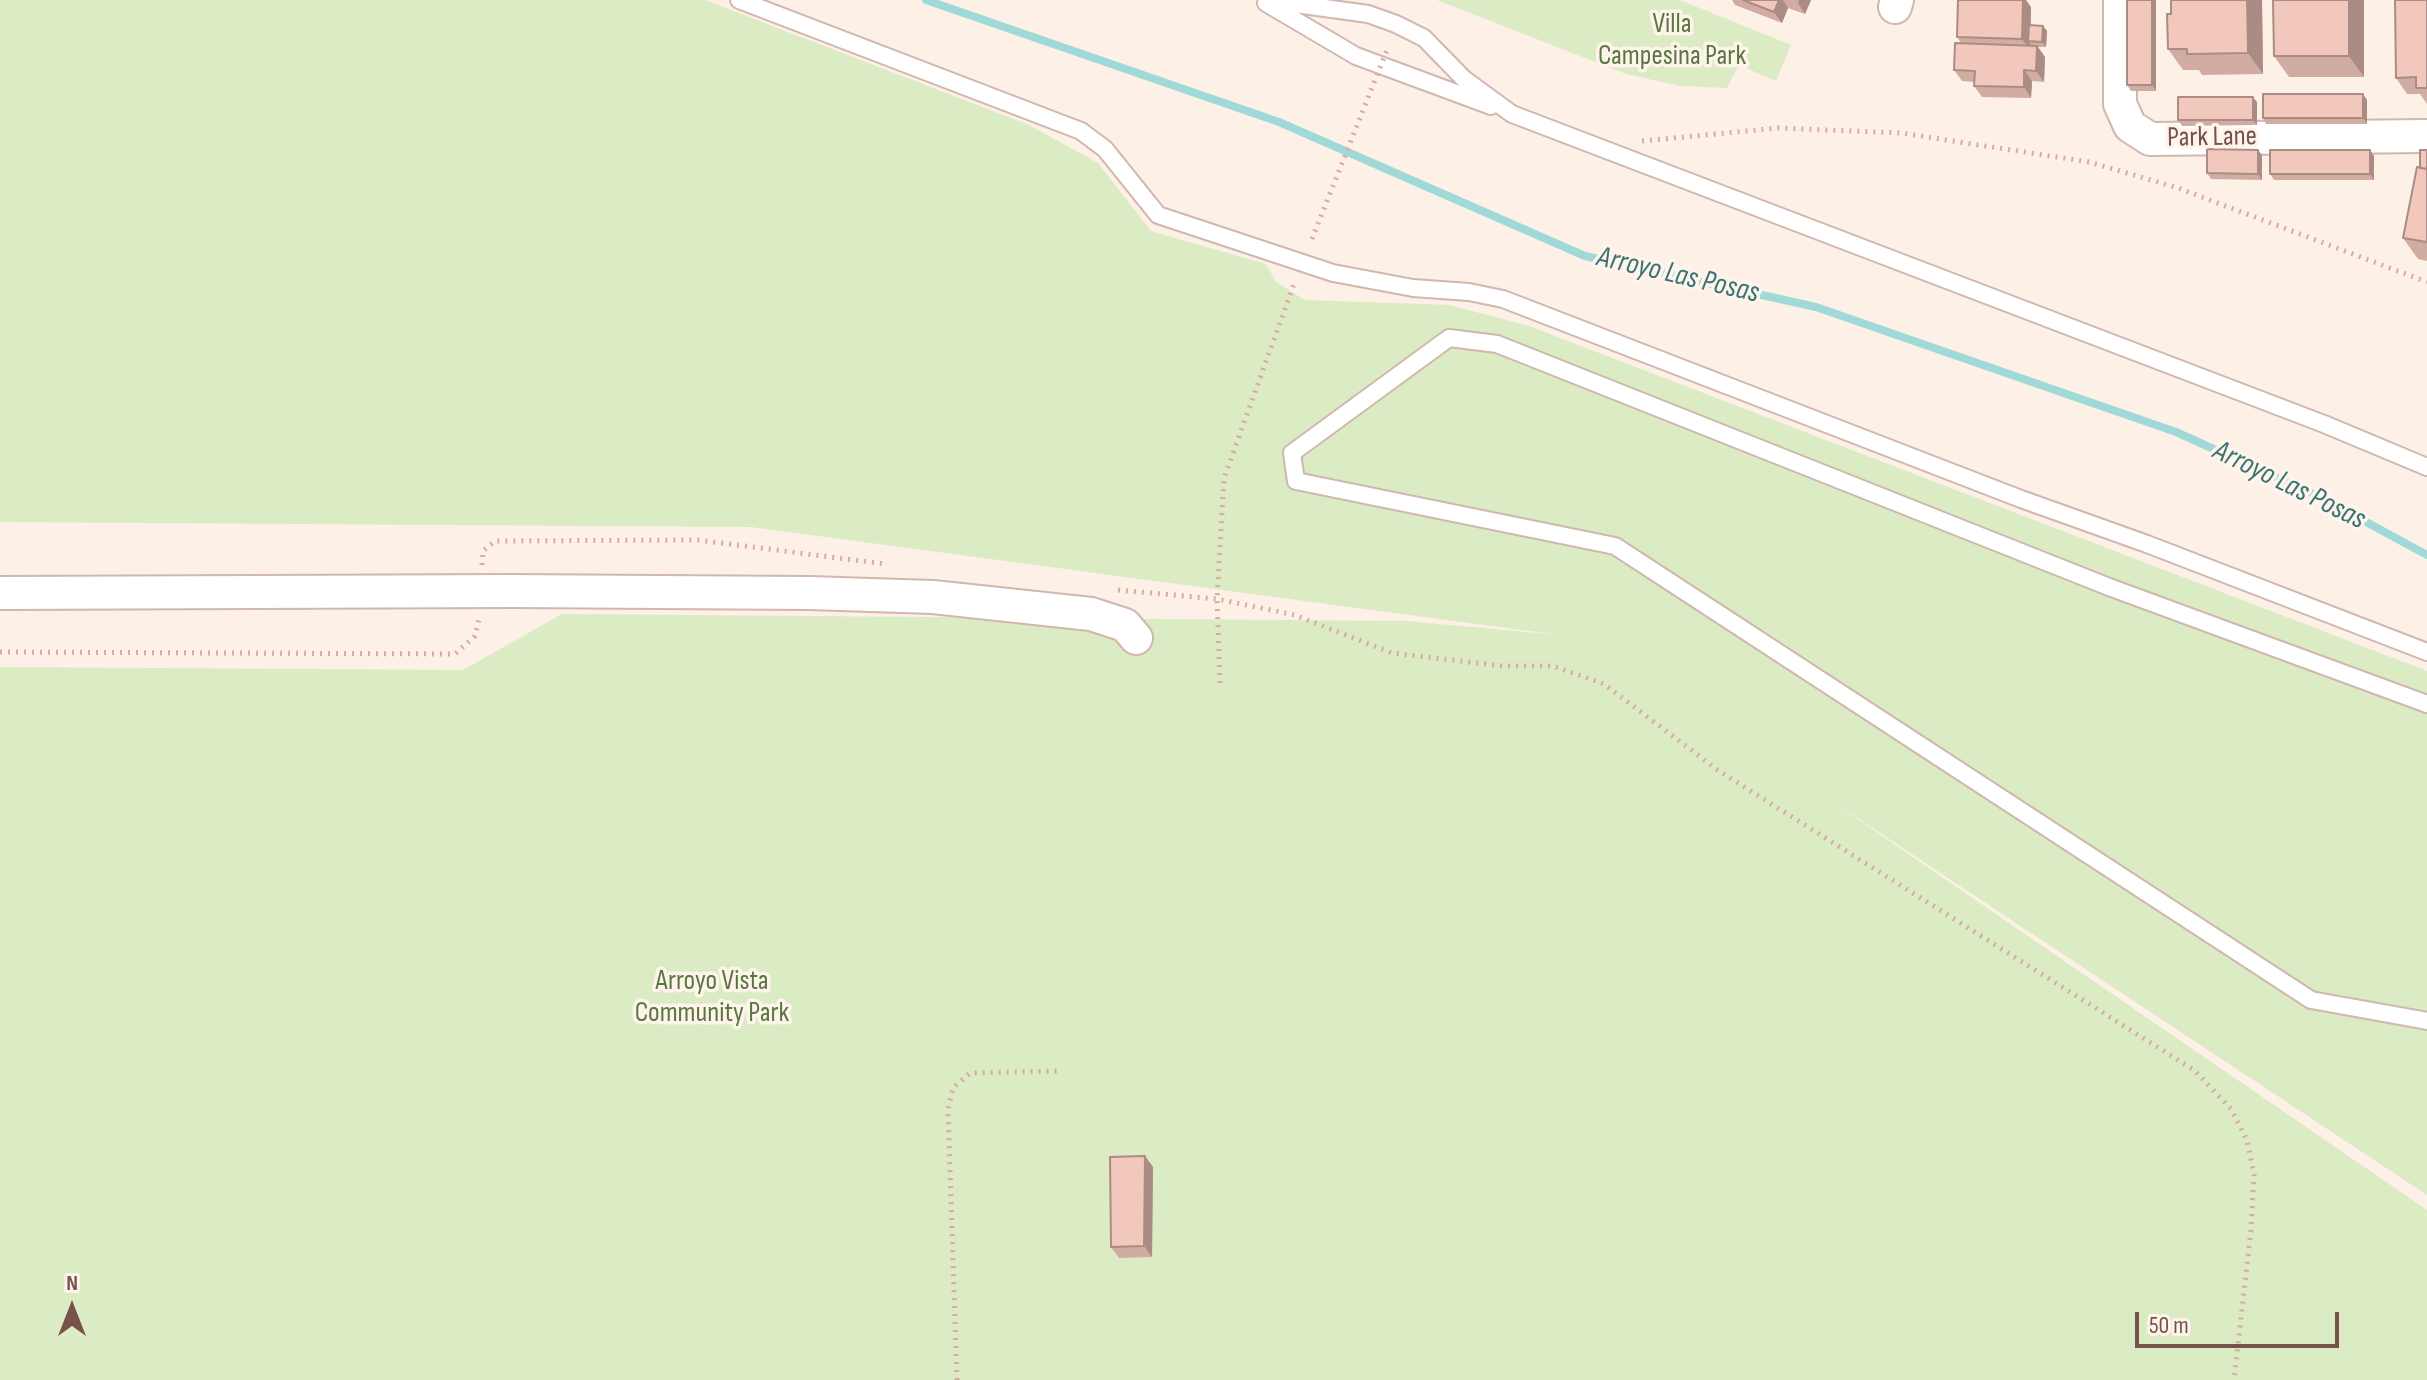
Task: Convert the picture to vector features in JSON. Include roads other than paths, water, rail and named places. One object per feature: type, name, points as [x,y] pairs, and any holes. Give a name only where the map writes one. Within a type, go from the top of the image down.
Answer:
[{"type":"street","name":"Park Lane","points":[[2120,0],[2120,104],[2130,126],[2150,139],[2427,136]]},
{"type":"street","points":[[0,593],[527,591],[933,597],[1091,614],[1125,625],[1136,638]]},
{"type":"lane","points":[[739,0],[1081,131],[1105,149],[1158,215],[1333,273],[1413,288],[1484,293],[1503,299],[2427,652]]},
{"type":"lane","points":[[1261,0],[1356,56],[2324,424],[2427,467]]},
{"type":"lane","points":[[1267,0],[1368,14],[1396,24],[1424,38],[1464,79],[1512,114]]},
{"type":"lane","points":[[2427,704],[2109,587],[1497,344],[1449,338],[1292,453],[1296,481],[1615,546],[2311,1000],[2427,1021]]},
{"type":"waterway","name":"Arroyo Las Posas","points":[[926,0],[1279,122],[1585,256],[1816,307],[2176,432],[2322,498],[2427,555]]},
{"type":"park label","name":"Villa Campesina Park","points":[[1672,41]]},
{"type":"park label","name":"Arroyo Vista Community Park","points":[[712,998]]}]
